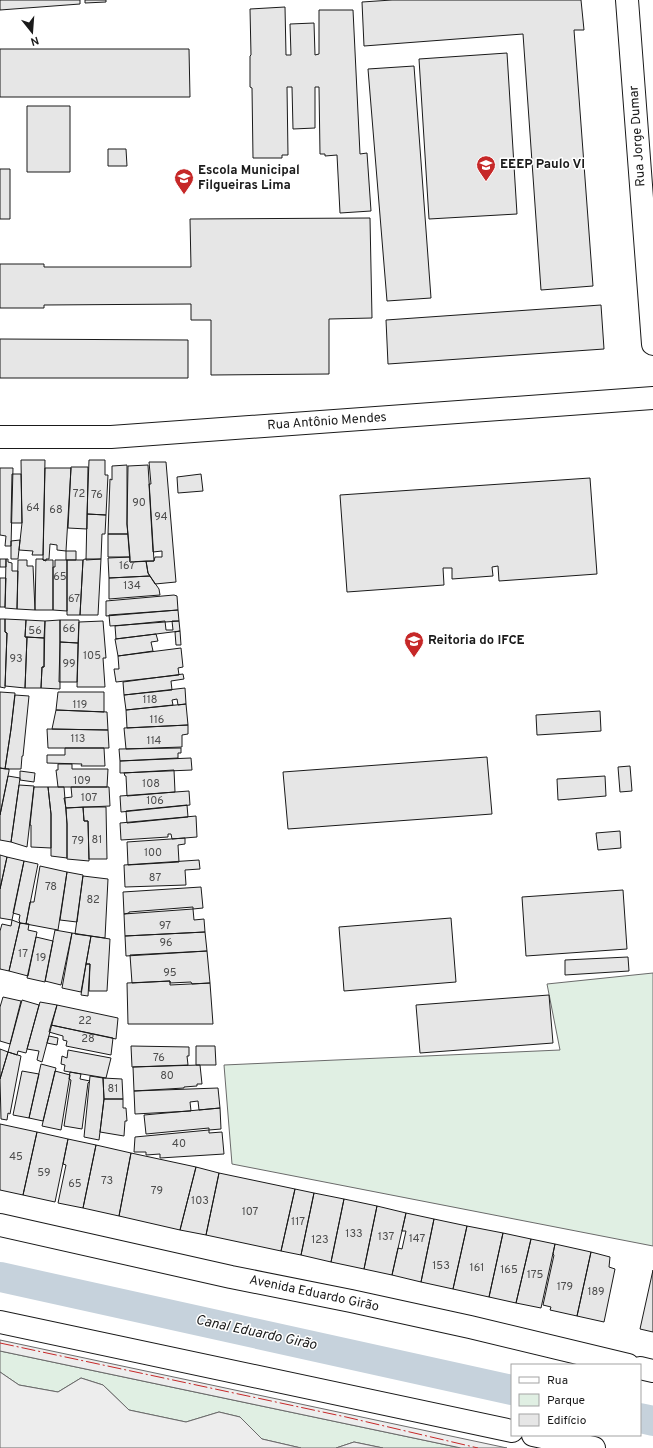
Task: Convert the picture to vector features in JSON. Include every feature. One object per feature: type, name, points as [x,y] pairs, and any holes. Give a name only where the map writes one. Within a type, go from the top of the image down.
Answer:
[{"type":"main road","name":"Rua Jorge Dumar","points":[[627,0],[653,344]]},
{"type":"main road","name":"Rua Antônio Mendes","points":[[0,437],[111,437],[653,398]]},
{"type":"main road","name":"Avenida Eduardo Girão","points":[[0,1225],[231,1277],[462,1325],[624,1364]]},
{"type":"main road","points":[[0,1322],[511,1431]]},
{"type":"main road","points":[[641,1368],[653,1371]]},
{"type":"main road","points":[[538,1436],[594,1448]]},
{"type":"green space","points":[[653,973],[653,1246],[232,1164],[224,1065],[560,1050],[547,984]]},
{"type":"green space","points":[[0,1351],[461,1448],[383,1448],[354,1442],[336,1448],[301,1448],[262,1439],[240,1417],[219,1412],[186,1422],[129,1410],[103,1385],[81,1378],[58,1392],[19,1385],[0,1372]]},
{"type":"shaded area","points":[[0,1340],[507,1448],[461,1448],[0,1351]]},
{"type":"shaded area","points":[[0,1372],[19,1385],[58,1392],[81,1378],[103,1385],[129,1410],[186,1422],[219,1412],[240,1417],[262,1439],[301,1448],[0,1448]]},
{"type":"shaded area","points":[[354,1442],[383,1448],[336,1448]]},
{"type":"building","points":[[0,0],[80,0],[80,4],[0,10]]},
{"type":"building","points":[[85,0],[106,0],[106,2],[85,3]]},
{"type":"building","points":[[392,0],[581,0],[584,30],[574,30],[593,286],[541,290],[523,34],[364,46],[362,2]]},
{"type":"building","points":[[285,7],[286,55],[291,55],[290,24],[314,23],[315,55],[319,54],[319,10],[353,10],[360,154],[367,153],[371,211],[340,213],[337,155],[325,156],[325,154],[320,154],[319,87],[315,87],[315,128],[293,129],[292,87],[287,87],[288,155],[282,155],[282,158],[253,158],[252,88],[250,87],[250,9]]},
{"type":"building","points":[[0,49],[189,49],[190,97],[0,97]]},
{"type":"building","points":[[507,53],[517,214],[429,219],[419,59]]},
{"type":"building","points":[[414,66],[431,298],[387,301],[368,69]]},
{"type":"building","points":[[27,106],[70,106],[70,172],[27,172]]},
{"type":"building","points":[[108,149],[126,149],[127,166],[108,166]]},
{"type":"building","points":[[0,169],[10,169],[10,219],[0,219]]},
{"type":"building","points":[[370,218],[372,318],[329,319],[329,374],[211,375],[211,320],[191,320],[191,304],[44,305],[44,308],[0,308],[0,264],[44,264],[44,267],[191,267],[190,219]]},
{"type":"building","points":[[601,305],[604,349],[388,364],[386,320]]},
{"type":"building","points":[[0,339],[188,340],[188,378],[0,378]]},
{"type":"building","points":[[21,460],[45,460],[43,555],[32,555],[33,551],[19,550],[22,523]]},
{"type":"building","points":[[89,460],[105,460],[105,475],[108,475],[106,515],[87,514]]},
{"type":"building","points":[[149,462],[166,462],[176,582],[155,584],[148,573],[146,561],[154,561],[155,557],[162,557],[162,551],[153,552]]},
{"type":"building","points":[[127,465],[128,534],[108,534],[110,479],[112,480],[112,466]]},
{"type":"building","points":[[148,465],[154,561],[130,562],[127,524],[128,466]]},
{"type":"building","points":[[71,467],[88,467],[87,529],[68,528]]},
{"type":"building","points":[[0,468],[13,468],[11,546],[5,546],[6,536],[0,535]]},
{"type":"building","points":[[45,468],[71,468],[66,551],[57,550],[57,545],[50,544],[49,559],[46,559],[46,561],[43,560]]},
{"type":"building","points":[[12,474],[21,474],[22,523],[11,523]]},
{"type":"building","points":[[201,474],[203,491],[178,493],[177,477]]},
{"type":"building","points":[[590,478],[597,574],[499,581],[498,566],[492,567],[493,576],[452,579],[452,568],[443,568],[444,585],[347,592],[340,495]]},
{"type":"building","points":[[87,514],[106,515],[105,534],[102,534],[101,559],[86,560]]},
{"type":"building","points":[[108,534],[128,534],[130,557],[108,557]]},
{"type":"building","points":[[20,540],[18,559],[11,559],[11,541]]},
{"type":"building","points":[[66,551],[76,551],[76,560],[66,560]]},
{"type":"building","points":[[130,557],[130,562],[146,561],[150,576],[109,578],[108,558]]},
{"type":"building","points":[[0,559],[6,559],[6,567],[0,567]]},
{"type":"building","points":[[6,559],[8,559],[8,562],[12,563],[12,571],[18,571],[17,609],[5,608]]},
{"type":"building","points":[[36,559],[53,560],[53,610],[35,610]]},
{"type":"building","points":[[101,559],[98,615],[80,615],[83,560]]},
{"type":"building","points":[[18,560],[27,560],[27,566],[33,566],[35,610],[17,609]]},
{"type":"building","points":[[55,560],[67,560],[67,611],[53,610],[53,567],[55,567]]},
{"type":"building","points":[[67,560],[83,560],[80,615],[67,615]]},
{"type":"building","points":[[150,576],[159,589],[160,595],[109,599],[109,578]]},
{"type":"building","points":[[0,578],[6,578],[5,607],[0,607]]},
{"type":"building","points":[[174,595],[177,596],[178,610],[106,616],[106,601]]},
{"type":"building","points":[[178,610],[179,621],[110,626],[109,615]]},
{"type":"building","points":[[0,619],[5,619],[5,632],[7,633],[5,688],[0,687]]},
{"type":"building","points":[[5,619],[26,620],[25,637],[27,637],[25,688],[5,686],[7,633],[5,632]]},
{"type":"building","points":[[26,620],[45,621],[44,638],[25,637]]},
{"type":"building","points":[[60,620],[79,620],[78,643],[60,642]]},
{"type":"building","points":[[60,620],[60,689],[41,688],[42,667],[44,667],[45,621]]},
{"type":"building","points":[[103,621],[106,658],[103,658],[105,687],[77,687],[79,622]]},
{"type":"building","points":[[165,621],[166,630],[173,630],[172,621],[179,621],[180,631],[116,639],[115,626]]},
{"type":"building","points":[[180,631],[181,645],[176,645],[175,632]]},
{"type":"building","points":[[156,634],[158,641],[151,642],[153,651],[118,656],[115,639]]},
{"type":"building","points":[[27,637],[44,638],[44,667],[42,667],[41,688],[25,688]]},
{"type":"building","points":[[60,642],[78,643],[77,682],[59,682]]},
{"type":"building","points":[[181,648],[183,667],[178,668],[179,675],[116,682],[114,669],[119,669],[118,656]]},
{"type":"building","points":[[183,674],[184,679],[171,681],[172,690],[124,695],[123,682]]},
{"type":"building","points":[[185,688],[186,704],[178,705],[177,699],[172,700],[173,705],[126,710],[124,695]]},
{"type":"building","points":[[0,692],[15,693],[5,769],[0,768]]},
{"type":"building","points":[[58,692],[104,692],[104,712],[56,710]]},
{"type":"building","points":[[15,695],[29,696],[23,756],[21,769],[5,769],[11,729]]},
{"type":"building","points":[[186,704],[188,725],[127,728],[126,710]]},
{"type":"building","points":[[56,710],[107,712],[108,730],[52,729]]},
{"type":"building","points":[[600,711],[601,731],[537,735],[536,715]]},
{"type":"building","points":[[188,725],[188,734],[182,735],[182,747],[126,749],[124,728]]},
{"type":"building","points":[[47,729],[108,730],[109,748],[48,748]]},
{"type":"building","points":[[65,748],[104,748],[105,766],[81,766],[82,764],[47,763],[47,755],[65,755]]},
{"type":"building","points":[[181,748],[181,753],[178,753],[178,758],[120,761],[119,749]]},
{"type":"building","points":[[487,757],[492,814],[288,829],[283,772]]},
{"type":"building","points":[[191,758],[192,770],[120,773],[120,761]]},
{"type":"building","points":[[58,764],[72,764],[72,769],[108,769],[107,787],[58,787],[56,770],[58,770]]},
{"type":"building","points":[[630,766],[632,791],[620,792],[618,767]]},
{"type":"building","points":[[0,768],[9,769],[9,771],[0,815]]},
{"type":"building","points":[[174,770],[175,792],[127,796],[126,776],[124,773]]},
{"type":"building","points":[[20,771],[35,773],[34,782],[20,780]]},
{"type":"building","points":[[8,776],[20,778],[11,842],[0,840],[0,815]]},
{"type":"building","points":[[605,776],[606,796],[558,800],[557,779]]},
{"type":"building","points":[[19,785],[34,786],[27,847],[11,842]]},
{"type":"building","points":[[34,787],[48,787],[51,814],[51,848],[31,847],[30,825]]},
{"type":"building","points":[[48,787],[64,787],[67,824],[67,858],[51,856],[51,814]]},
{"type":"building","points":[[71,787],[109,787],[110,806],[66,808],[64,798],[72,797]]},
{"type":"building","points":[[189,791],[190,805],[121,812],[120,796]]},
{"type":"building","points":[[187,805],[188,817],[127,823],[126,811]]},
{"type":"building","points":[[83,807],[84,821],[88,821],[89,861],[67,859],[66,808]]},
{"type":"building","points":[[83,807],[106,807],[107,859],[89,859],[88,821],[84,821]]},
{"type":"building","points":[[196,816],[197,837],[172,839],[171,834],[168,834],[168,837],[121,840],[120,823]]},
{"type":"building","points":[[620,831],[621,848],[598,850],[596,833]]},
{"type":"building","points":[[185,838],[185,844],[178,845],[179,862],[128,865],[127,842]]},
{"type":"building","points":[[0,855],[7,857],[0,889]]},
{"type":"building","points":[[7,857],[24,861],[12,920],[0,918],[0,889]]},
{"type":"building","points":[[199,860],[200,869],[185,870],[186,885],[125,887],[124,865]]},
{"type":"building","points":[[24,861],[38,864],[26,924],[20,923],[20,915],[13,913]]},
{"type":"building","points":[[40,866],[67,872],[58,930],[26,924],[30,902],[34,902]]},
{"type":"building","points":[[67,872],[83,875],[77,922],[60,920]]},
{"type":"building","points":[[83,876],[108,879],[105,938],[75,934]]},
{"type":"building","points":[[201,887],[203,908],[193,909],[193,907],[129,912],[124,914],[123,892]]},
{"type":"building","points":[[623,890],[627,949],[526,956],[522,897]]},
{"type":"building","points":[[193,909],[194,920],[204,919],[205,932],[125,936],[124,914]]},
{"type":"building","points":[[451,918],[456,982],[344,991],[339,927]]},
{"type":"building","points":[[12,920],[20,923],[9,971],[0,969],[0,931],[2,924],[11,926]]},
{"type":"building","points":[[20,923],[29,924],[28,930],[37,932],[28,976],[9,971]]},
{"type":"building","points":[[55,930],[72,933],[61,985],[45,981]]},
{"type":"building","points":[[205,932],[207,951],[126,956],[125,936]]},
{"type":"building","points":[[72,933],[91,936],[81,992],[62,988]]},
{"type":"building","points":[[91,936],[110,939],[107,991],[89,991],[90,964],[86,964]]},
{"type":"building","points":[[36,937],[53,941],[45,982],[27,978]]},
{"type":"building","points":[[207,951],[210,983],[170,983],[170,981],[132,983],[130,955]]},
{"type":"building","points":[[628,957],[629,971],[565,975],[565,960]]},
{"type":"building","points":[[86,964],[90,964],[88,996],[81,995]]},
{"type":"building","points":[[170,981],[170,985],[210,983],[213,1024],[128,1024],[127,983]]},
{"type":"building","points":[[549,995],[553,1043],[420,1053],[416,1005]]},
{"type":"building","points":[[3,997],[21,1001],[10,1044],[0,1041],[0,1007]]},
{"type":"building","points":[[22,1000],[39,1005],[26,1053],[18,1051],[17,1055],[8,1052]]},
{"type":"building","points":[[40,1002],[57,1005],[42,1062],[37,1060],[39,1051],[27,1049]]},
{"type":"building","points":[[57,1005],[118,1018],[116,1039],[51,1025]]},
{"type":"building","points":[[51,1025],[113,1038],[111,1055],[66,1046],[67,1041],[63,1040],[63,1036],[49,1032]]},
{"type":"building","points":[[49,1036],[58,1038],[57,1045],[47,1043]]},
{"type":"building","points":[[131,1046],[189,1047],[189,1056],[187,1056],[188,1065],[132,1067]]},
{"type":"building","points":[[196,1046],[215,1046],[216,1065],[196,1065]]},
{"type":"building","points":[[0,1049],[8,1052],[0,1079]]},
{"type":"building","points":[[68,1050],[111,1058],[106,1078],[64,1071],[65,1065],[61,1064],[62,1056],[67,1058]]},
{"type":"building","points":[[8,1052],[21,1056],[10,1114],[8,1113],[7,1120],[1,1119],[0,1079]]},
{"type":"building","points":[[41,1064],[56,1068],[43,1121],[29,1118]]},
{"type":"building","points":[[200,1065],[202,1084],[197,1084],[197,1086],[134,1091],[133,1067]]},
{"type":"building","points":[[22,1071],[39,1074],[29,1118],[13,1115]]},
{"type":"building","points":[[55,1071],[70,1075],[61,1130],[42,1126]]},
{"type":"building","points":[[70,1072],[81,1074],[80,1079],[90,1081],[88,1083],[82,1129],[64,1126],[71,1080],[69,1079]]},
{"type":"building","points":[[90,1076],[103,1078],[104,1099],[99,1140],[84,1137]]},
{"type":"building","points":[[103,1078],[122,1079],[123,1099],[104,1099]]},
{"type":"building","points":[[218,1088],[220,1108],[199,1110],[198,1101],[190,1102],[191,1111],[135,1114],[134,1091]]},
{"type":"building","points":[[104,1099],[123,1099],[123,1108],[126,1108],[127,1121],[125,1121],[124,1136],[100,1132]]},
{"type":"building","points":[[220,1108],[221,1129],[209,1130],[209,1128],[146,1134],[144,1115]]},
{"type":"building","points":[[0,1124],[37,1132],[23,1195],[0,1190]]},
{"type":"building","points":[[209,1130],[209,1133],[222,1132],[224,1154],[160,1158],[160,1154],[146,1155],[146,1152],[134,1152],[135,1137]]},
{"type":"building","points":[[37,1132],[68,1139],[55,1202],[23,1195]]},
{"type":"building","points":[[68,1139],[96,1145],[83,1208],[58,1203],[66,1165],[63,1164]]},
{"type":"building","points":[[96,1145],[131,1153],[119,1216],[83,1208]]},
{"type":"building","points":[[131,1153],[196,1167],[180,1230],[119,1216]]},
{"type":"building","points":[[196,1167],[219,1173],[206,1235],[180,1230]]},
{"type":"building","points":[[219,1173],[295,1189],[281,1251],[206,1235]]},
{"type":"building","points":[[295,1189],[314,1193],[301,1255],[281,1251]]},
{"type":"building","points":[[314,1193],[344,1199],[331,1262],[301,1255]]},
{"type":"building","points":[[344,1199],[377,1206],[364,1269],[331,1262]]},
{"type":"building","points":[[377,1206],[406,1213],[392,1275],[364,1269]]},
{"type":"building","points":[[406,1213],[434,1219],[421,1282],[392,1275],[398,1248],[402,1249],[406,1231],[402,1231]]},
{"type":"building","points":[[434,1219],[467,1226],[453,1289],[421,1282]]},
{"type":"building","points":[[467,1226],[503,1233],[489,1297],[453,1289]]},
{"type":"building","points":[[503,1233],[531,1239],[516,1303],[489,1297]]},
{"type":"building","points":[[531,1239],[555,1244],[541,1308],[516,1303]]},
{"type":"building","points":[[555,1244],[591,1252],[577,1316],[550,1310],[551,1307],[543,1305]]},
{"type":"building","points":[[591,1252],[610,1257],[609,1267],[615,1269],[604,1322],[577,1316]]},
{"type":"building","points":[[653,1270],[653,1332],[640,1329]]},
{"type":"waterway","name":"Canal Eduardo Girão","points":[[0,1277],[511,1390]]},
{"type":"waterway","name":"Canal Eduardo Girão","points":[[641,1418],[653,1421]]},
{"type":"power","points":[[0,1343],[346,1417],[478,1448]]},
{"type":"place","name":"EEEP Paulo VI","points":[[486,182]]},
{"type":"place","name":"Escola Municipal Filgueiras Lima","points":[[184,195]]},
{"type":"place","name":"Reitoria do IFCE","points":[[414,658]]}]
